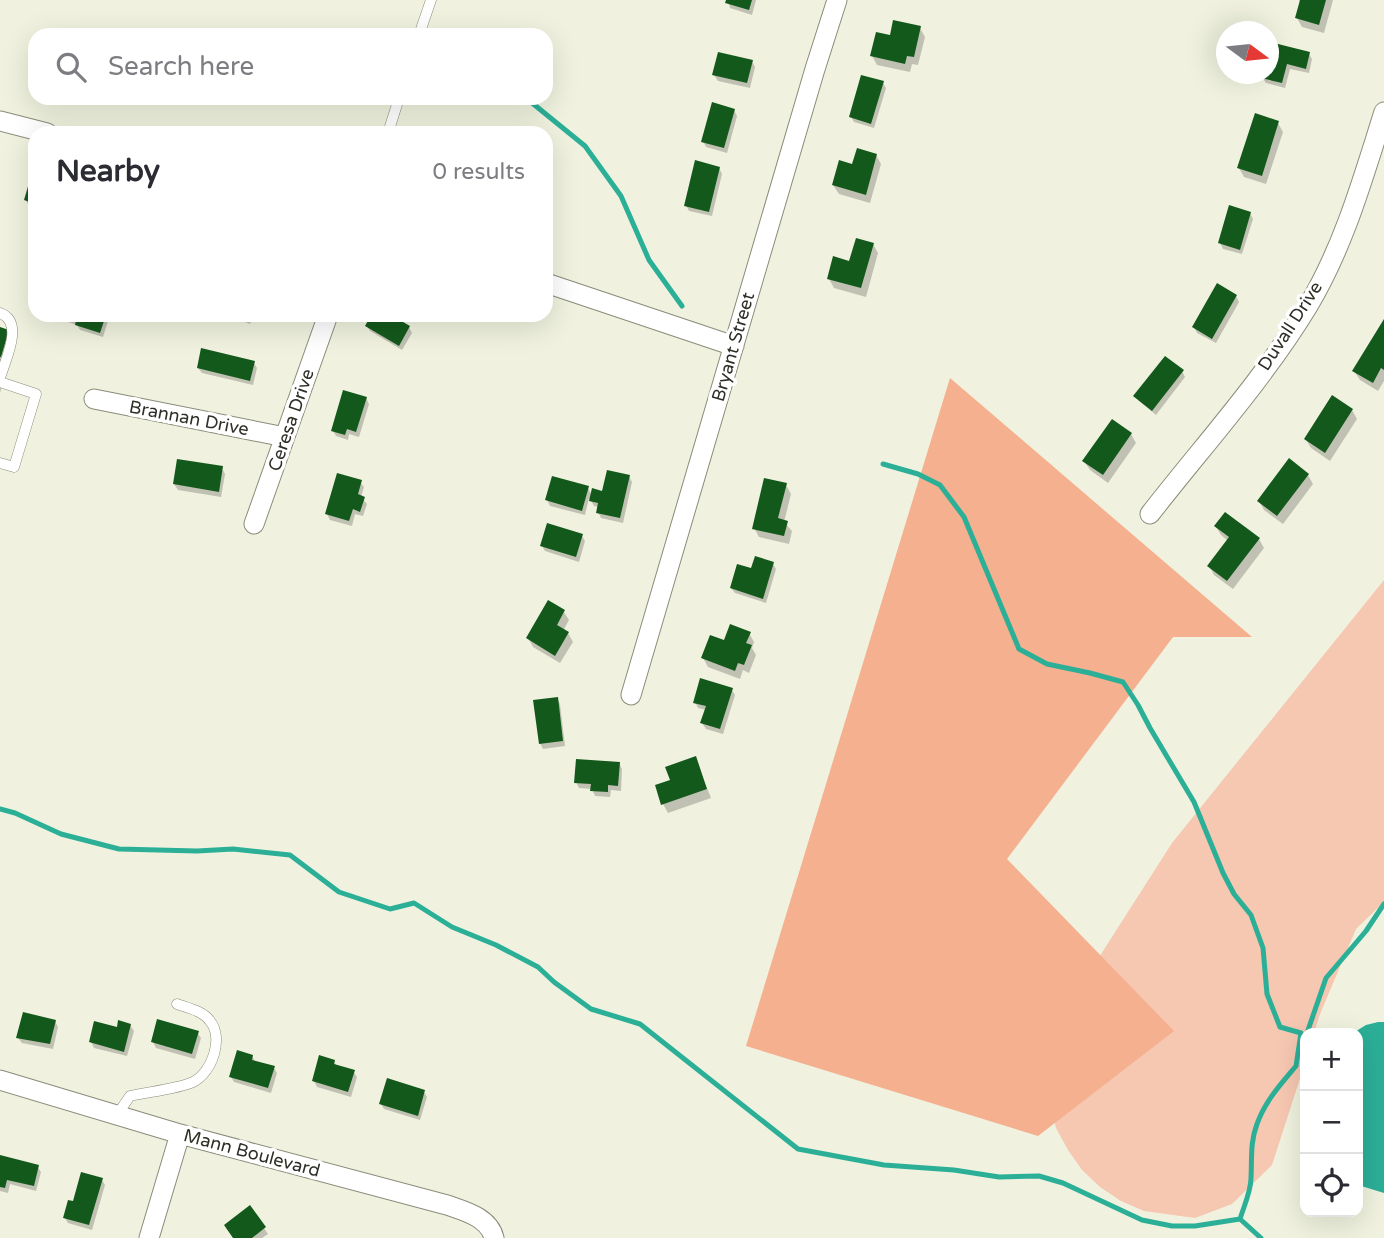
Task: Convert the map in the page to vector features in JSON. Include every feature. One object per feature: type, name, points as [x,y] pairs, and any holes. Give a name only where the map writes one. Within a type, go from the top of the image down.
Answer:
[{"type":"street","name":"Bryant Street","points":[[631,695],[837,0]]},
{"type":"street","name":"Duvall Drive","points":[[1150,514],[1268,364],[1309,305],[1346,229],[1384,112]]},
{"type":"street","points":[[0,121],[28,128]]},
{"type":"street","points":[[553,285],[734,346]]},
{"type":"street","name":"Ceresa Drive","points":[[254,524],[325,322]]},
{"type":"street","name":"Brannan Drive","points":[[94,399],[285,437]]},
{"type":"street","name":"Mann Boulevard","points":[[0,1080],[180,1133],[447,1205],[476,1216],[492,1231],[494,1238]]},
{"type":"street","points":[[149,1238],[180,1133]]},
{"type":"lane","points":[[421,28],[431,0]]},
{"type":"lane","points":[[390,126],[397,105]]},
{"type":"lane","points":[[0,313],[10,319],[14,328],[0,380],[36,394],[14,467],[0,463]]},
{"type":"lane","points":[[117,1115],[130,1096],[194,1082],[209,1069],[217,1040],[212,1023],[202,1013],[177,1004]]},
{"type":"shaded area","points":[[950,378],[1252,637],[1173,637],[1007,859],[1174,1031],[1038,1136],[746,1046]]},
{"type":"shaded area","points":[[1384,580],[1384,902],[1356,929],[1316,1028],[1300,1028],[1300,1078],[1272,1165],[1232,1204],[1195,1218],[1144,1211],[1121,1201],[1100,1187],[1082,1170],[1068,1150],[1056,1128],[1050,1104],[1080,987],[1172,843]]},
{"type":"water","points":[[1384,1022],[1384,1193],[1363,1187],[1361,1028]]},
{"type":"building","points":[[726,0],[752,0],[749,10],[725,3]]},
{"type":"building","points":[[1300,0],[1326,0],[1319,25],[1295,18]]},
{"type":"building","points":[[893,20],[921,26],[914,57],[907,56],[905,64],[870,56],[876,32],[890,35]]},
{"type":"building","points":[[1279,44],[1310,52],[1306,69],[1287,64],[1282,83],[1279,82]]},
{"type":"building","points":[[718,52],[753,60],[747,83],[712,75]]},
{"type":"building","points":[[861,75],[884,81],[871,124],[849,117]]},
{"type":"building","points":[[712,102],[735,109],[724,148],[701,142]]},
{"type":"building","points":[[1255,113],[1279,121],[1262,176],[1237,168]]},
{"type":"building","points":[[857,148],[877,154],[866,195],[832,185],[839,160],[852,164]]},
{"type":"building","points":[[695,160],[720,167],[709,212],[684,206]]},
{"type":"building","points":[[1229,205],[1251,212],[1240,250],[1218,243]]},
{"type":"building","points":[[856,238],[874,243],[861,288],[827,279],[833,256],[849,261]]},
{"type":"building","points":[[1217,283],[1237,295],[1212,339],[1192,327]]},
{"type":"building","points":[[1384,319],[1384,370],[1381,368],[1373,383],[1352,371]]},
{"type":"building","points":[[76,322],[104,322],[100,333],[75,325]]},
{"type":"building","points":[[367,322],[403,322],[410,326],[399,346],[365,326]]},
{"type":"building","points":[[0,327],[9,330],[1,357],[0,357]]},
{"type":"building","points":[[201,348],[255,361],[250,381],[197,368]]},
{"type":"building","points":[[1165,356],[1184,370],[1152,411],[1133,396]]},
{"type":"building","points":[[343,390],[367,397],[356,432],[347,429],[345,435],[331,431]]},
{"type":"building","points":[[1332,395],[1353,409],[1325,453],[1304,439]]},
{"type":"building","points":[[1112,419],[1132,433],[1103,475],[1082,461]]},
{"type":"building","points":[[1289,458],[1309,474],[1277,516],[1257,501]]},
{"type":"building","points":[[177,459],[223,466],[219,492],[173,484]]},
{"type":"building","points":[[607,470],[630,475],[620,518],[596,513],[598,503],[589,501],[592,488],[602,491]]},
{"type":"building","points":[[337,473],[362,480],[358,494],[365,497],[360,512],[353,509],[349,521],[325,514]]},
{"type":"building","points":[[552,476],[589,486],[582,511],[545,500]]},
{"type":"building","points":[[764,478],[787,483],[778,518],[788,521],[784,536],[752,529]]},
{"type":"building","points":[[1225,512],[1260,538],[1227,581],[1207,566],[1229,537],[1214,526]]},
{"type":"building","points":[[547,523],[583,534],[576,557],[540,546]]},
{"type":"building","points":[[755,556],[774,562],[763,599],[730,588],[737,564],[751,568]]},
{"type":"building","points":[[548,600],[565,610],[557,625],[569,632],[555,656],[526,638]]},
{"type":"building","points":[[730,624],[751,632],[746,643],[752,645],[744,665],[738,663],[735,671],[701,658],[710,635],[724,640]]},
{"type":"building","points":[[700,678],[733,688],[720,729],[700,723],[706,706],[693,703]]},
{"type":"building","points":[[558,697],[563,741],[539,744],[533,700]]},
{"type":"building","points":[[696,756],[707,789],[661,805],[655,785],[670,780],[665,767]]},
{"type":"building","points":[[576,759],[620,762],[618,786],[608,785],[608,792],[590,791],[591,784],[574,783]]},
{"type":"building","points":[[23,1012],[56,1020],[50,1044],[16,1038]]},
{"type":"building","points":[[157,1019],[199,1031],[192,1054],[151,1042]]},
{"type":"building","points":[[118,1020],[131,1024],[124,1052],[89,1042],[94,1021],[117,1027]]},
{"type":"building","points":[[237,1050],[253,1055],[252,1060],[275,1066],[268,1088],[229,1077]]},
{"type":"building","points":[[319,1055],[335,1060],[334,1064],[355,1070],[348,1092],[312,1081]]},
{"type":"building","points":[[387,1078],[425,1090],[418,1116],[379,1104]]},
{"type":"building","points":[[0,1155],[39,1165],[34,1186],[7,1180],[5,1188],[0,1187]]},
{"type":"building","points":[[81,1172],[103,1178],[89,1225],[63,1218],[68,1200],[73,1201]]},
{"type":"building","points":[[250,1205],[266,1227],[252,1238],[233,1238],[224,1225]]},
{"type":"waterway","points":[[535,105],[585,146],[621,196],[649,260],[682,306]]},
{"type":"waterway","points":[[883,464],[918,474],[940,485],[964,517],[1019,649],[1047,664],[1123,682],[1194,802],[1234,894],[1251,915],[1263,948],[1267,994],[1280,1027],[1301,1033],[1296,1066]]},
{"type":"waterway","points":[[0,809],[61,834],[119,849],[233,849],[290,855],[339,892],[390,909],[414,903],[452,927],[496,945],[538,967],[591,1009],[640,1024],[798,1149],[884,1165],[954,1170],[999,1177],[1039,1176],[1063,1183],[1142,1220],[1172,1226],[1195,1226],[1240,1219]]},
{"type":"waterway","points":[[1309,1028],[1326,978],[1366,931],[1384,904]]},
{"type":"waterway","points":[[1240,1219],[1250,1188],[1252,1144],[1257,1124],[1269,1100],[1296,1066]]},
{"type":"waterway","points":[[1240,1219],[1261,1238]]}]
